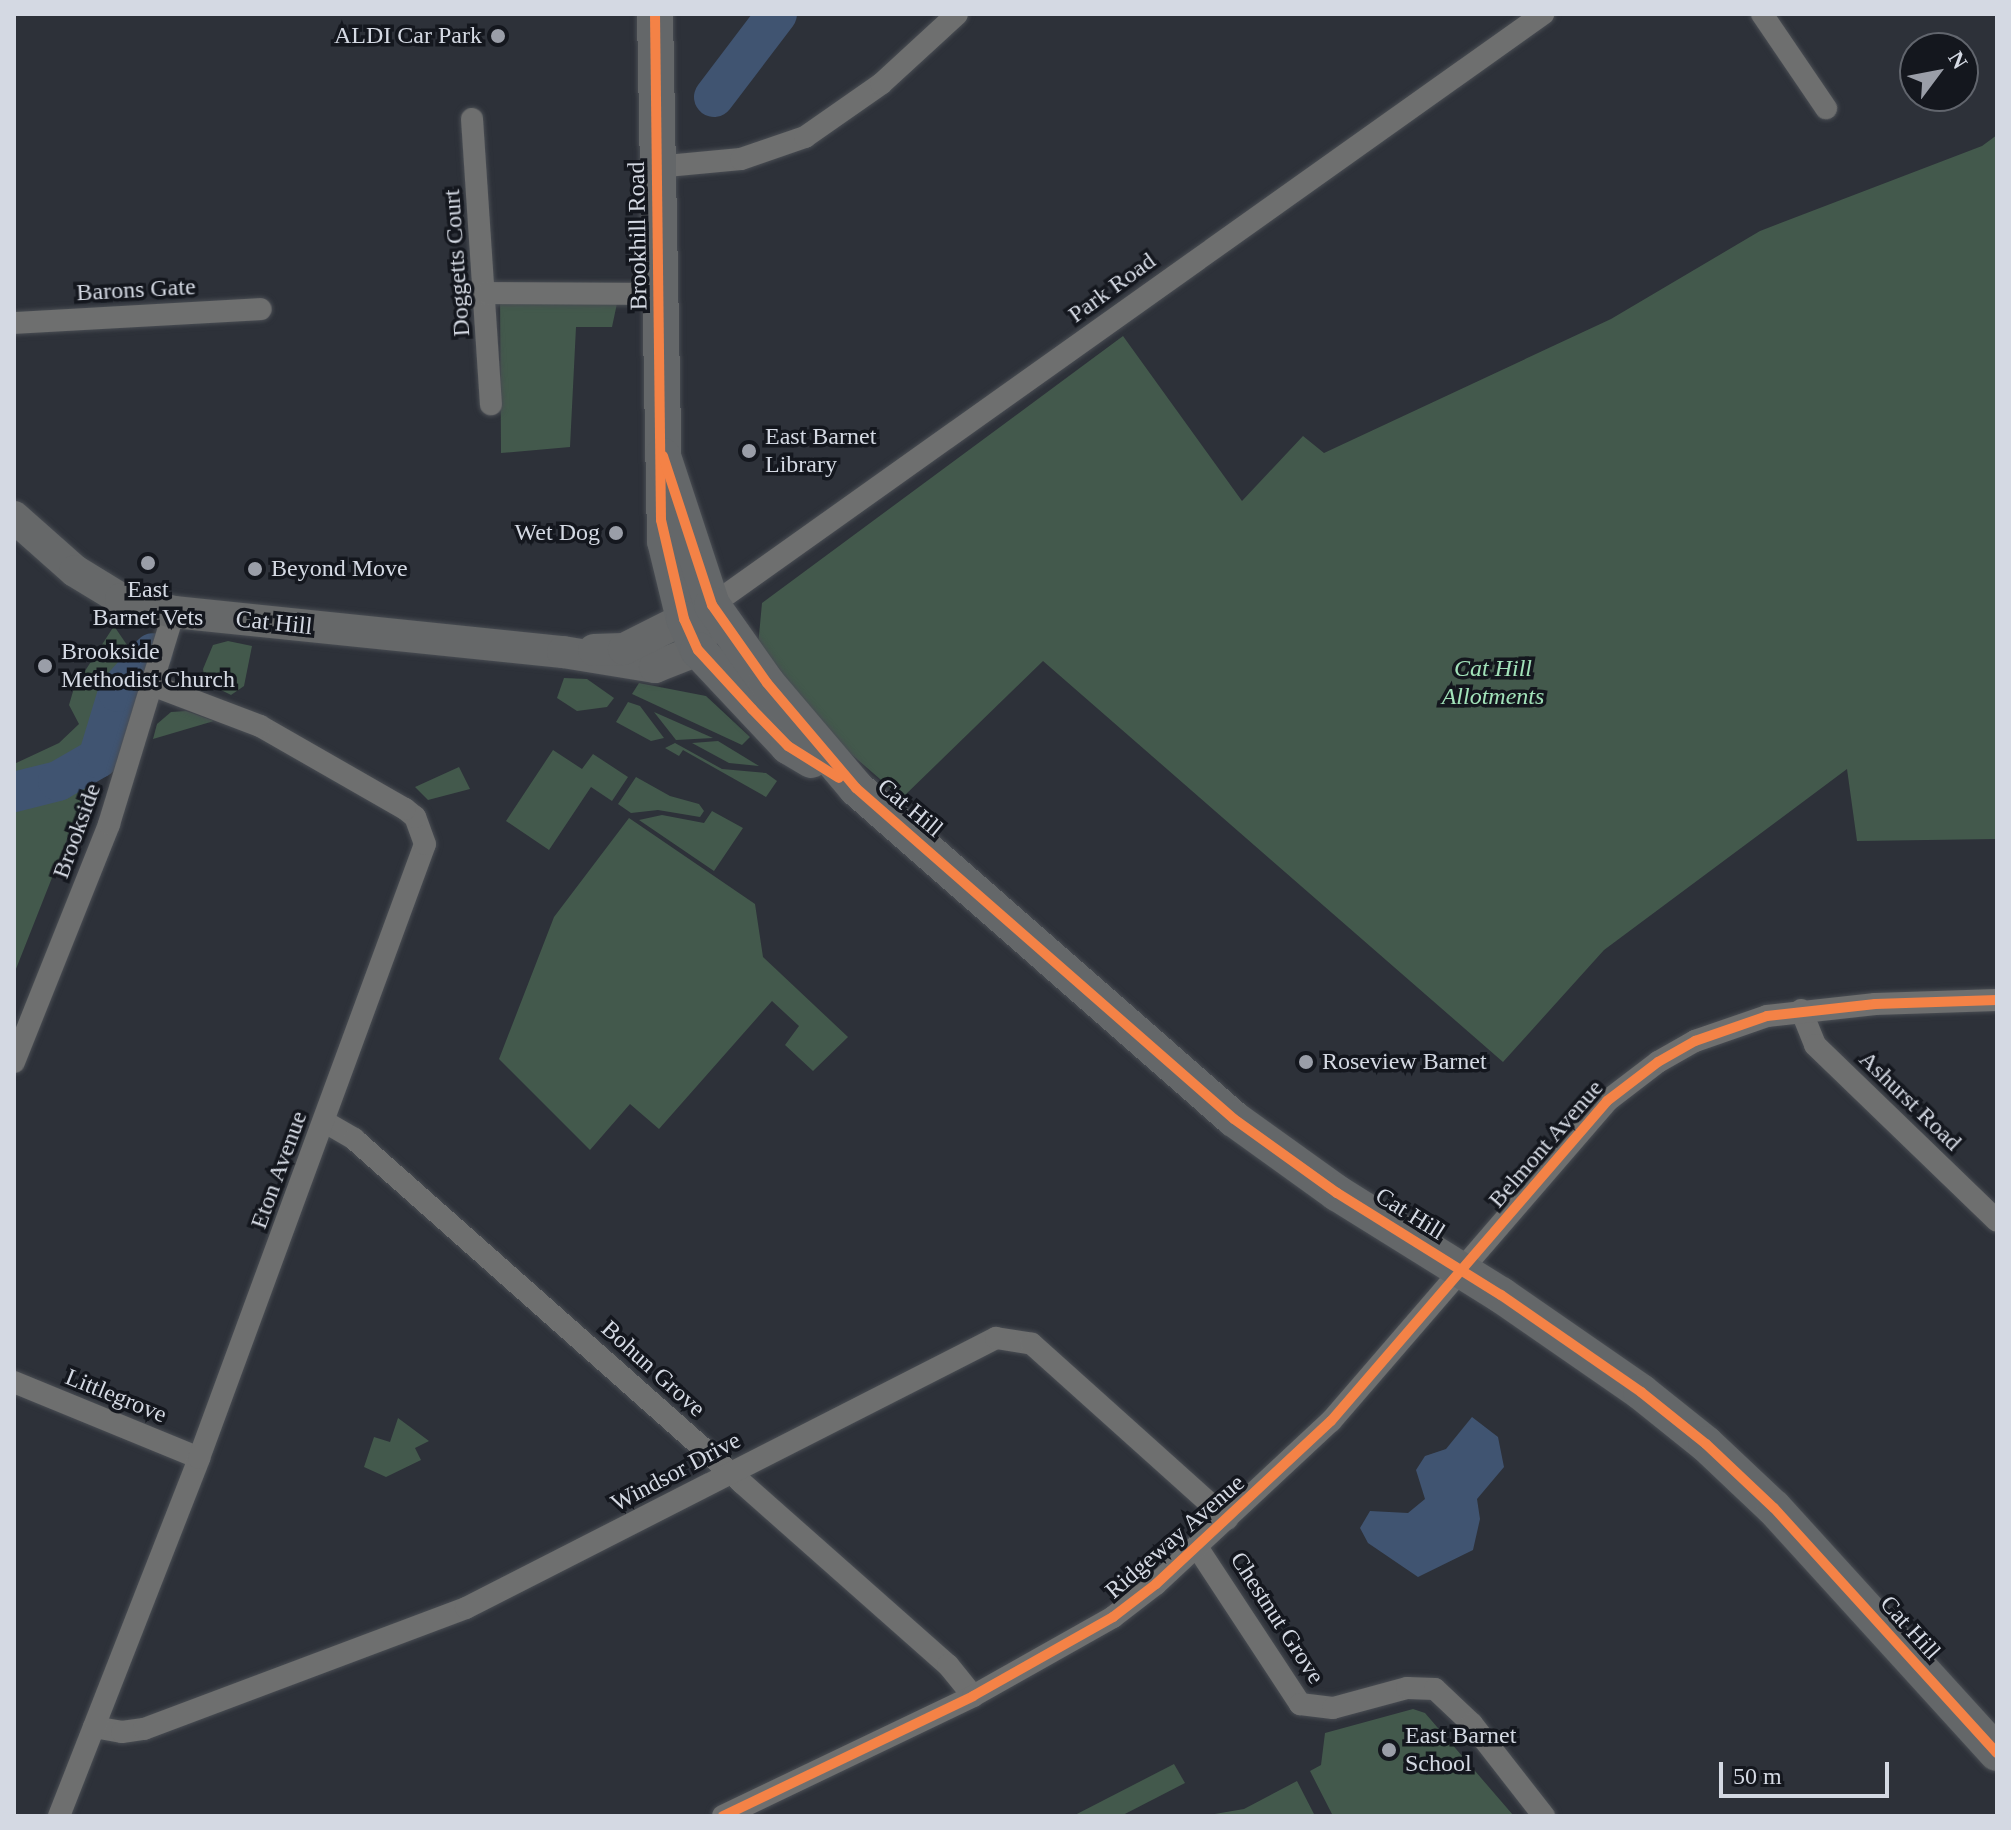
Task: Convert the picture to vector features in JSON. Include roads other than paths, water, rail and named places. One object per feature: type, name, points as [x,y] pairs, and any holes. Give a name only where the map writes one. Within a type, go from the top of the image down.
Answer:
[{"type":"main road","name":"Brookhill Road","points":[[655,14],[663,456],[698,625]]},
{"type":"main road","name":"Cat Hill","points":[[14,517],[75,571],[170,626],[321,629],[563,652],[655,667],[698,625]]},
{"type":"main road","name":"Cat Hill","points":[[698,625],[767,683],[856,788],[1234,1119],[1337,1193],[1463,1271],[1641,1392],[1706,1444],[1774,1508],[1997,1753]]},
{"type":"main road","name":"Cat Hill","points":[[698,625],[788,746],[856,788]]},
{"type":"street","points":[[656,167],[741,159],[805,137],[881,84],[957,14]]},
{"type":"street","name":"Park Road","points":[[698,625],[1543,14]]},
{"type":"street","points":[[1762,14],[1826,108]]},
{"type":"street","name":"Doggetts Court","points":[[472,119],[487,293],[491,404]]},
{"type":"street","points":[[487,293],[659,294]]},
{"type":"street","name":"Barons Gate","points":[[14,323],[261,309]]},
{"type":"street","name":"Brookside","points":[[14,1062],[109,824],[170,626]]},
{"type":"street","name":"Eton Avenue","points":[[59,1816],[199,1458],[423,858],[422,829],[405,809],[271,732],[155,675]]},
{"type":"street","name":"Belmont Avenue","points":[[1463,1271],[1607,1101],[1634,1079],[1695,1041],[1736,1024],[1801,1010],[1997,1000]]},
{"type":"street","name":"Ashurst Road","points":[[1801,1010],[1815,1045],[1997,1221]]},
{"type":"street","name":"Bohun Grove","points":[[325,1122],[354,1139],[731,1472],[948,1665],[973,1696]]},
{"type":"street","name":"Ridgeway Avenue","points":[[723,1816],[973,1696],[1113,1617],[1197,1547],[1331,1421],[1463,1271]]},
{"type":"street","name":"Windsor Drive","points":[[94,1727],[122,1732],[144,1729],[437,1620],[975,1347],[1013,1337],[1032,1344],[1227,1519]]},
{"type":"street","name":"Littlegrove","points":[[14,1382],[199,1458]]},
{"type":"street","name":"Chestnut Grove","points":[[1197,1547],[1300,1704],[1333,1708],[1407,1688],[1435,1689],[1472,1724],[1544,1816]]},
{"type":"water","points":[[1472,1417],[1498,1437],[1504,1467],[1477,1499],[1480,1519],[1473,1550],[1418,1577],[1368,1543],[1360,1528],[1370,1511],[1408,1513],[1425,1499],[1416,1470],[1425,1456],[1446,1449]]},
{"type":"waterway","points":[[714,97],[777,14]]},
{"type":"waterway","points":[[14,792],[58,781],[98,758],[118,692],[153,653]]},
{"type":"place","name":"ALDI Car Park","points":[[498,36]]},
{"type":"place","name":"East Barnet Library","points":[[749,451]]},
{"type":"place","name":"Wet Dog","points":[[616,533]]},
{"type":"place","name":"East Barnet Vets","points":[[148,563]]},
{"type":"place","name":"Beyond Move","points":[[255,569]]},
{"type":"place","name":"Brookside Methodist Church","points":[[45,666]]},
{"type":"place","name":"Roseview Barnet","points":[[1306,1062]]},
{"type":"place","name":"East Barnet School","points":[[1389,1750]]},
{"type":"park label","name":"Cat Hill Allotments","points":[[1493,683]]}]
